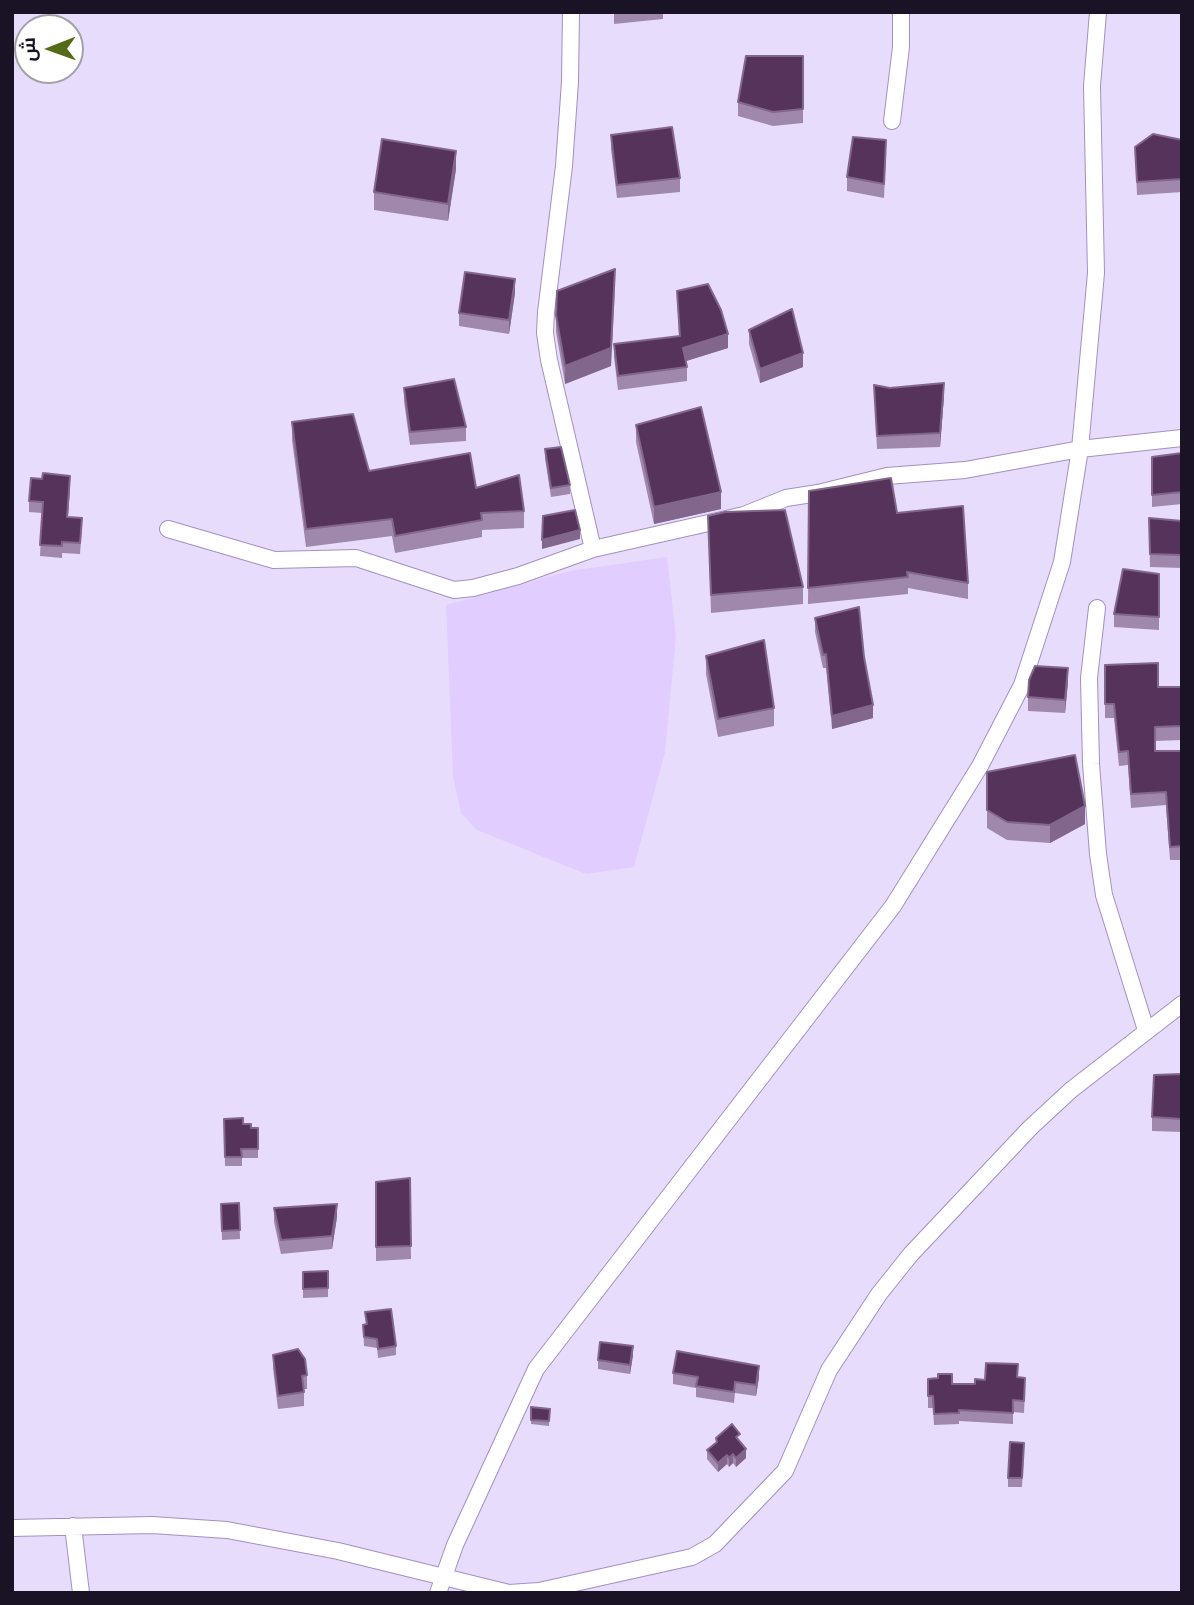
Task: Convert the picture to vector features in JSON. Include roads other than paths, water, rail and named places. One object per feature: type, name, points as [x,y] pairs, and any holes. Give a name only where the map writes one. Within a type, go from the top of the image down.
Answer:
[{"type":"street","points":[[571,12],[570,82],[564,166],[545,332],[549,360],[593,549]]},
{"type":"street","points":[[892,121],[901,47],[901,12]]},
{"type":"street","points":[[438,1593],[455,1545],[536,1369],[893,906],[980,766],[1022,685],[1062,562],[1080,449],[1096,273],[1092,86],[1098,12]]},
{"type":"street","points":[[168,529],[274,559],[356,558],[454,590],[473,588],[518,576],[593,549],[744,515],[786,498],[887,476],[965,470],[1080,449],[1182,438]]},
{"type":"street","points":[[1097,608],[1089,678],[1091,764],[1098,854],[1104,895],[1146,1030]]},
{"type":"street","points":[[14,1525],[152,1525],[248,1533],[338,1551],[509,1593],[539,1591],[692,1557],[715,1544],[785,1471],[829,1370],[894,1274],[1030,1128],[1071,1090],[1182,1004]]},
{"type":"street","points":[[73,1526],[81,1593]]}]
